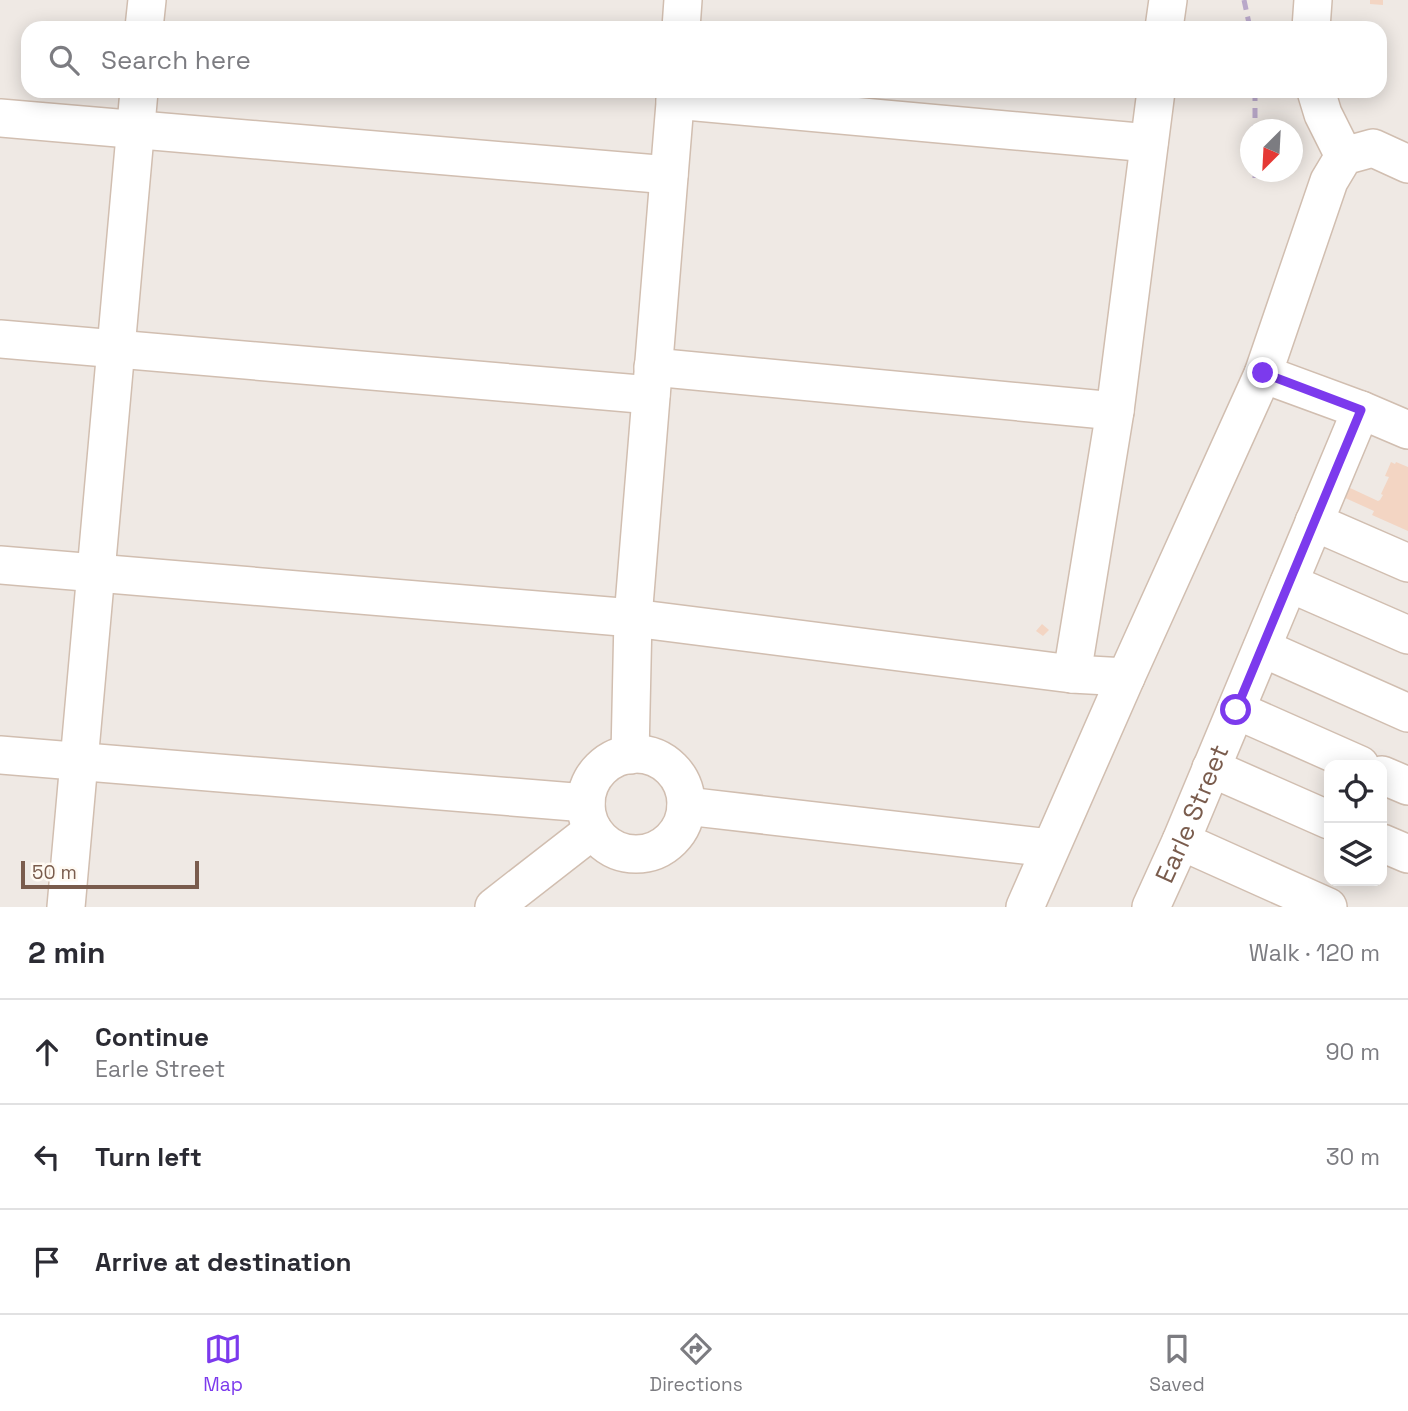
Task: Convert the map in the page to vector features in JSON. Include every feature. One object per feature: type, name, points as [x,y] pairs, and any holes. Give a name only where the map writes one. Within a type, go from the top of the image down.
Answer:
[{"type":"street","points":[[145,21],[147,0]]},
{"type":"street","points":[[682,21],[683,0]]},
{"type":"street","points":[[1165,21],[1168,0]]},
{"type":"street","points":[[1311,21],[1312,0]]},
{"type":"street","points":[[66,907],[138,98]]},
{"type":"street","points":[[630,755],[633,618],[675,98]]},
{"type":"street","points":[[695,98],[1149,143]]},
{"type":"street","points":[[1072,674],[1115,411],[1155,98]]},
{"type":"street","points":[[1318,98],[1344,156]]},
{"type":"street","points":[[0,118],[669,175]]},
{"type":"street","points":[[1025,907],[1263,373],[1329,181],[1344,156],[1373,148],[1408,164]]},
{"type":"street","points":[[0,340],[1115,411]]},
{"type":"street","points":[[1263,373],[1408,430]]},
{"type":"street","name":"Earle Street","points":[[1151,907],[1361,410]]},
{"type":"street","points":[[1314,522],[1408,562]]},
{"type":"street","points":[[0,565],[633,618],[1072,674],[1126,677]]},
{"type":"street","points":[[1289,583],[1408,635]]},
{"type":"street","points":[[1262,648],[1408,713]]},
{"type":"street","points":[[1236,710],[1349,760]]},
{"type":"street","points":[[0,755],[79,761],[589,816]]},
{"type":"street","points":[[630,755],[644,755],[670,768],[679,779],[686,806],[677,833],[668,843],[642,854],[627,853],[602,841],[589,816],[588,789],[594,776],[610,762],[630,755]]},
{"type":"street","points":[[1211,768],[1324,818]]},
{"type":"street","points":[[1387,777],[1408,786]]},
{"type":"street","points":[[686,806],[1051,848]]},
{"type":"street","points":[[494,907],[589,816]]},
{"type":"street","points":[[1181,841],[1328,907]]},
{"type":"street","points":[[1387,845],[1408,854]]},
{"type":"shaded area","points":[[0,0],[1408,0],[1408,907],[0,907]]},
{"type":"building","points":[[1370,0],[1383,0],[1383,5],[1370,4]]},
{"type":"building","points":[[1391,462],[1408,467],[1408,531],[1372,515],[1374,511],[1343,497],[1348,487],[1380,500],[1389,477],[1385,476]]},
{"type":"building","points":[[1042,624],[1049,630],[1043,636],[1036,631]]},
{"type":"railway","points":[[1244,0],[1248,21]]},
{"type":"railway","points":[[1255,98],[1255,119]]},
{"type":"route","points":[[1236,710],[1361,410],[1263,373]]}]
